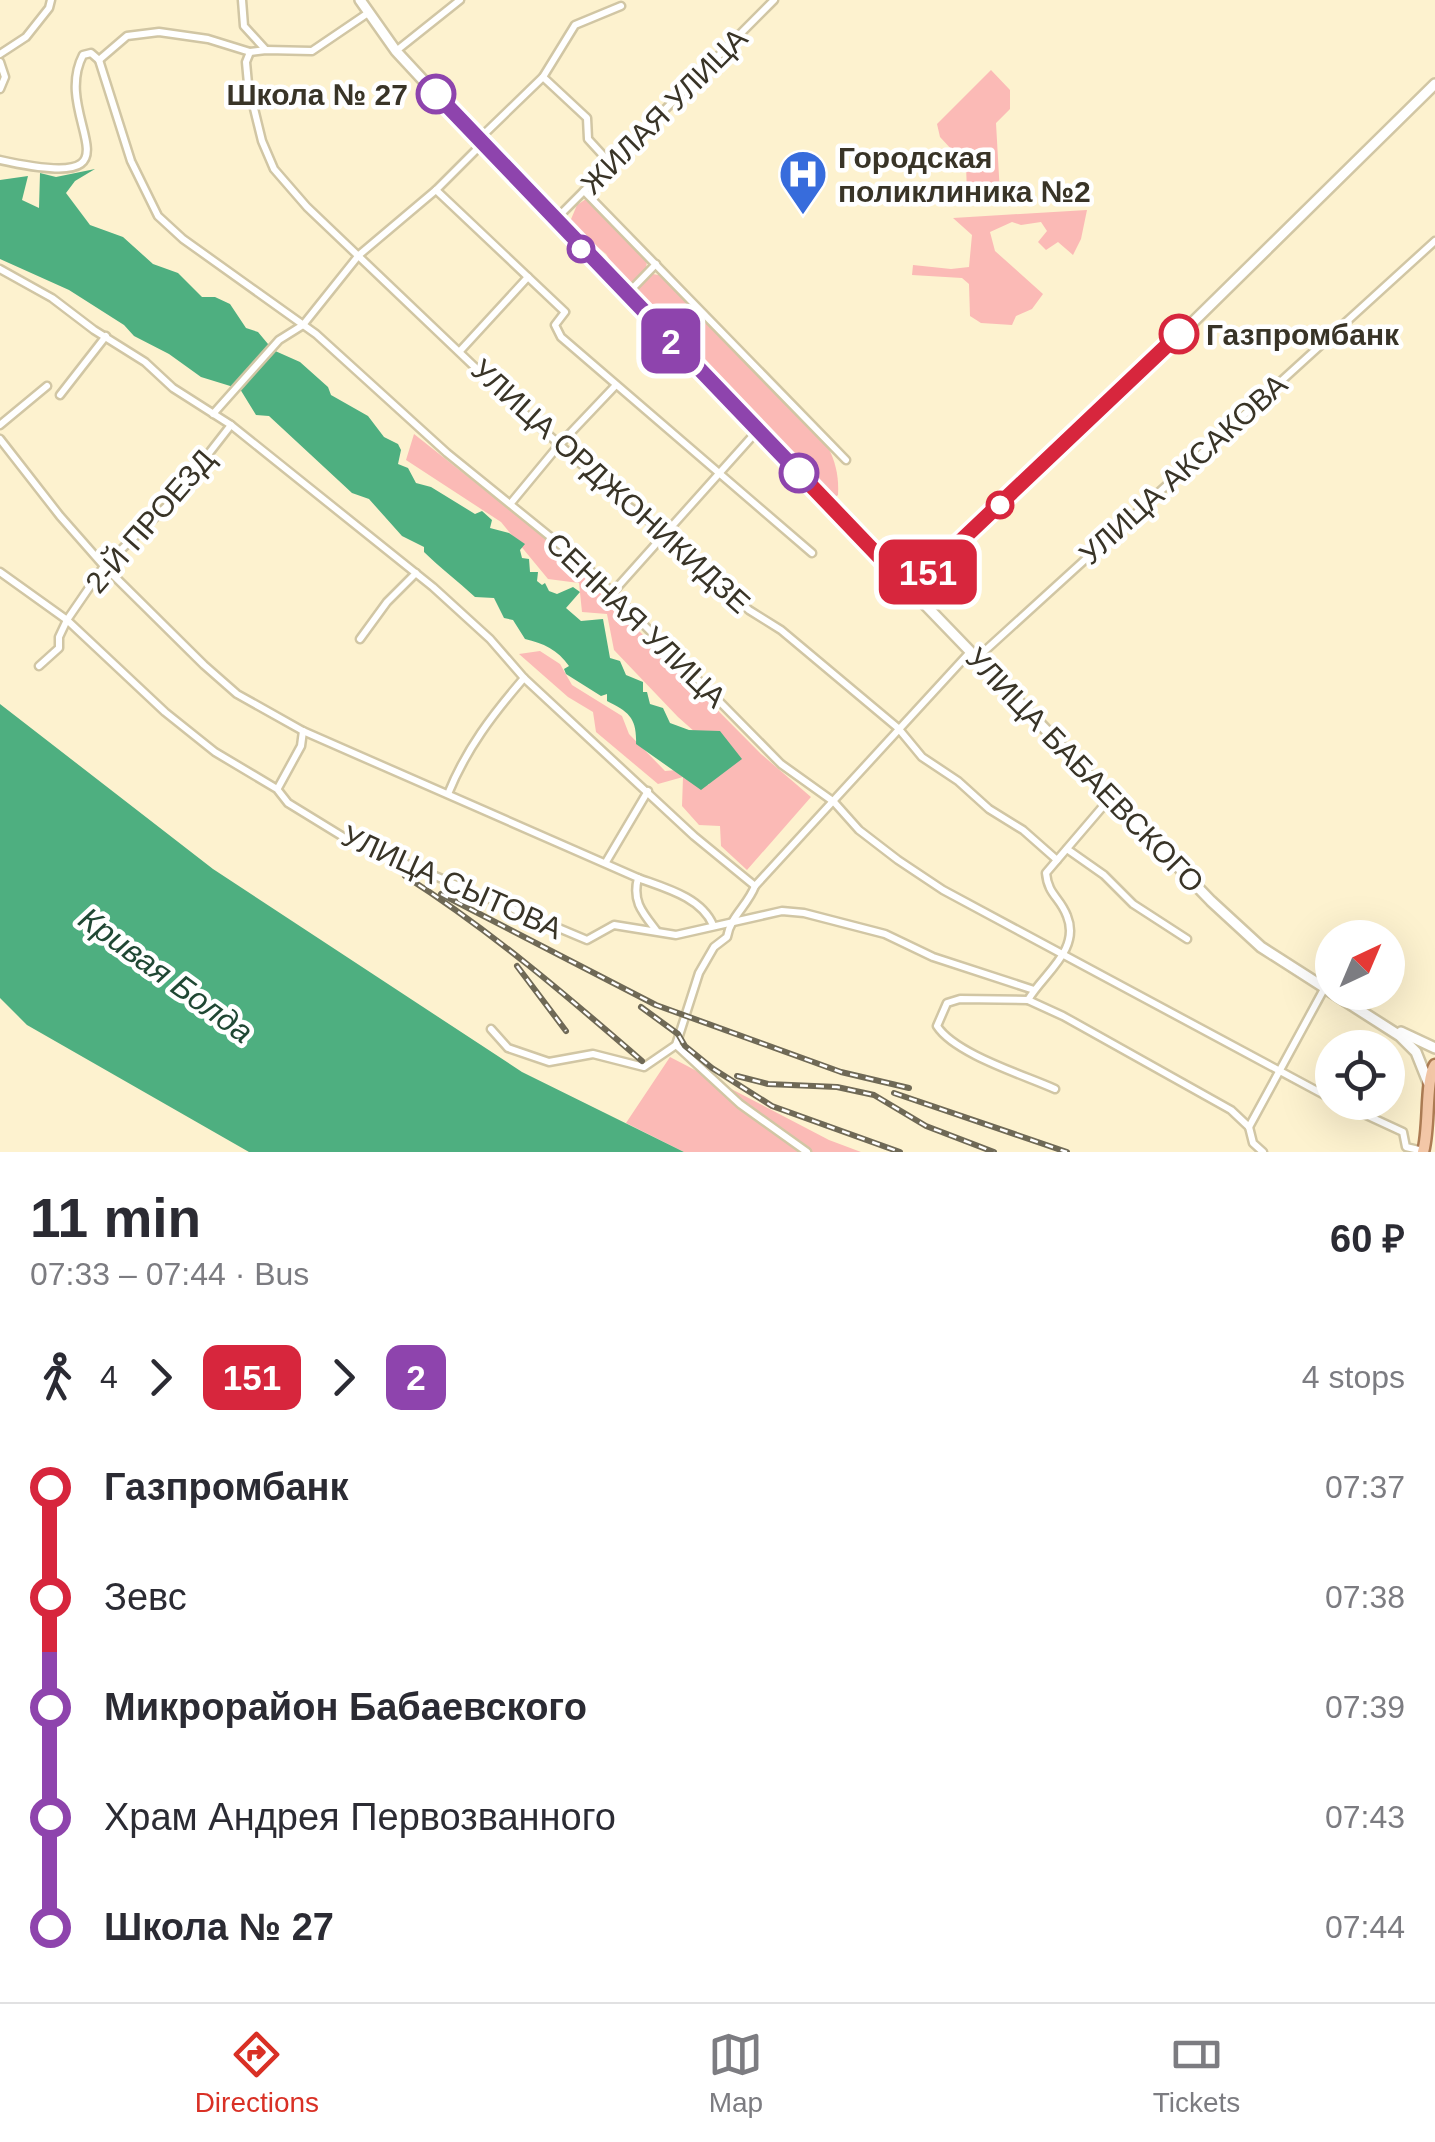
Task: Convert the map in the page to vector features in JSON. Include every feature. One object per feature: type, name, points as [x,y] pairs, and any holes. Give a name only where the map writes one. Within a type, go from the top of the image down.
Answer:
[{"type":"main road","name":"УЛИЦА БАБАЕВСКОГО","points":[[360,0],[396,51],[554,221],[1234,924],[1315,983]]},
{"type":"main road","points":[[910,589],[1130,384],[1435,84]]},
{"type":"main road","name":"УЛИЦА БАБАЕВСКОГО","points":[[1359,1010],[1386,1026]]},
{"type":"main road","points":[[1386,1026],[1435,1048]]},
{"type":"main road","points":[[1386,1026],[1416,1052],[1431,1090]]},
{"type":"main road","points":[[1422,1041],[1435,1040]]},
{"type":"main road","points":[[1423,1152],[1431,1131],[1435,1066]]},
{"type":"street","points":[[0,54],[4,44],[14,47],[26,37],[51,0]]},
{"type":"street","points":[[242,0],[244,26],[266,50]]},
{"type":"street","points":[[396,51],[460,0]]},
{"type":"street","name":"ЖИЛАЯ УЛИЦА","points":[[554,221],[774,0]]},
{"type":"street","points":[[213,414],[278,340],[303,325],[359,255],[436,190],[543,77],[575,25],[621,6]]},
{"type":"street","points":[[0,160],[61,171],[85,160],[88,144],[75,95],[77,65],[83,55],[92,53],[98,60],[127,36],[159,32],[208,39],[250,52],[312,51],[368,14]]},
{"type":"street","name":"УЛИЦА ОРДЖОНИКИДЗЕ","points":[[250,52],[246,62],[254,111],[274,169],[307,207],[559,445],[749,610],[781,630],[898,728],[922,757],[1023,830],[1057,860]]},
{"type":"street","name":"СЕННАЯ УЛИЦА","points":[[98,60],[131,162],[158,216],[303,325],[446,453],[585,564],[781,764],[834,802],[859,830],[898,860],[988,916],[1315,1090]]},
{"type":"street","points":[[0,62],[5,77],[0,89]]},
{"type":"street","points":[[543,77],[586,118],[588,139],[610,163]]},
{"type":"street","points":[[436,190],[564,312],[555,325],[561,338],[812,553]]},
{"type":"street","points":[[584,191],[846,460]]},
{"type":"street","name":"УЛИЦА АКСАКОВА","points":[[676,1045],[699,973],[714,947],[728,938],[732,921],[749,902],[756,886],[898,728],[974,654],[1435,241]]},
{"type":"street","points":[[626,295],[656,264]]},
{"type":"street","points":[[0,269],[52,298],[231,426],[416,573],[694,836],[756,886]]},
{"type":"street","points":[[460,351],[528,277]]},
{"type":"street","points":[[60,395],[106,336]]},
{"type":"street","points":[[511,503],[616,385]]},
{"type":"street","points":[[0,425],[47,386]]},
{"type":"street","name":"2-Й ПРОЕЗД","points":[[38,666],[59,648],[58,638],[67,620],[94,586],[104,566],[170,502],[231,426]]},
{"type":"street","points":[[613,592],[758,430]]},
{"type":"street","points":[[0,439],[104,566],[237,694],[304,730],[688,898],[713,925]]},
{"type":"street","name":"УЛИЦА СЫТОВА","points":[[0,572],[67,620],[190,732],[215,752],[278,788],[288,803],[345,838],[587,940],[614,925],[676,934],[782,911],[886,934],[934,958],[1034,990]]},
{"type":"street","points":[[360,639],[386,602],[416,573]]},
{"type":"street","points":[[448,794],[486,724],[524,678]]},
{"type":"street","points":[[278,788],[301,746],[304,730]]},
{"type":"street","points":[[606,862],[648,791]]},
{"type":"street","points":[[1028,1000],[1064,955],[1071,928],[1066,910],[1048,888],[1046,873],[1111,796]]},
{"type":"street","points":[[1066,850],[1104,876],[1133,904],[1186,939]]},
{"type":"street","points":[[638,878],[636,904],[657,931]]},
{"type":"street","points":[[1055,1089],[966,1050],[940,1032],[937,1026],[947,1003],[960,999],[1028,1000],[1063,1016],[1230,1110],[1249,1128],[1254,1143],[1263,1152]]},
{"type":"street","points":[[1249,1128],[1315,1006]]},
{"type":"street","points":[[491,1029],[508,1048],[549,1062],[593,1054],[644,1068],[676,1045],[740,1104],[807,1152]]},
{"type":"street","name":"СЕННАЯ УЛИЦА","points":[[1377,1120],[1403,1132],[1406,1147],[1423,1152]]},
{"type":"shaded area","points":[[991,70],[1010,90],[1010,109],[996,123],[1000,194],[967,193],[966,165],[940,137],[937,124]]},
{"type":"shaded area","points":[[586,199],[647,261],[646,269],[631,285],[606,254],[569,224],[577,205]]},
{"type":"shaded area","points":[[1087,210],[1073,255],[1058,242],[1046,250],[1038,242],[1047,231],[1041,222],[1012,222],[990,232],[995,251],[1043,294],[1032,309],[1016,316],[1012,325],[981,323],[970,316],[969,284],[962,278],[912,275],[913,265],[969,267],[972,235],[953,218]]},
{"type":"shaded area","points":[[653,274],[664,276],[828,447],[838,482],[838,495],[832,500],[636,297],[637,290]]},
{"type":"shaded area","points":[[414,434],[553,544],[761,754],[811,797],[747,870],[721,846],[720,826],[699,825],[682,806],[683,777],[658,784],[596,732],[593,712],[568,697],[519,654],[540,651],[560,664],[572,685],[622,716],[629,734],[665,771],[688,769],[709,785],[713,748],[614,650],[607,614],[582,612],[579,583],[548,579],[501,522],[406,460]]},
{"type":"shaded area","points":[[670,1057],[829,1140],[861,1152],[684,1152],[626,1123]]},
{"type":"water","points":[[95,169],[75,181],[66,193],[90,225],[123,237],[153,264],[178,273],[202,297],[215,297],[230,304],[246,328],[258,332],[273,350],[300,362],[328,387],[331,395],[368,416],[384,437],[398,444],[398,464],[408,468],[416,483],[431,487],[475,514],[482,511],[492,520],[490,528],[509,533],[525,544],[520,550],[522,558],[529,559],[530,572],[538,572],[537,581],[557,594],[573,587],[580,592],[566,608],[581,621],[603,619],[610,658],[620,661],[626,675],[643,682],[643,692],[647,692],[650,704],[663,708],[670,723],[689,730],[720,731],[742,759],[701,790],[636,744],[633,722],[607,701],[607,694],[601,696],[566,674],[564,669],[569,666],[560,656],[525,639],[513,620],[504,618],[494,598],[475,597],[424,552],[424,547],[402,536],[369,499],[352,493],[269,416],[256,415],[240,389],[201,377],[69,290],[0,259],[0,180],[28,176],[22,200],[39,208],[40,173],[56,177]]},
{"type":"water","name":"Кривая Болда","points":[[0,704],[213,869],[522,1072],[684,1152],[249,1152],[27,1025],[0,998]]},
{"type":"railway","points":[[405,876],[497,941],[642,1061]]},
{"type":"railway","points":[[441,894],[656,1005],[841,1072],[909,1088]]},
{"type":"railway","points":[[517,966],[566,1031]]},
{"type":"railway","points":[[641,1007],[678,1034],[685,1046],[712,1068],[772,1106],[900,1152]]},
{"type":"railway","points":[[737,1076],[768,1084],[837,1087],[874,1095],[926,1126],[994,1152]]},
{"type":"railway","points":[[894,1093],[1067,1152]]},
{"type":"bus line","name":"2","points":[[436,94],[799,473]]},
{"type":"bus line","name":"151","points":[[799,473],[910,589],[1179,334]]},
{"type":"place","name":"Школа № 27","points":[[436,94]]},
{"type":"place","name":"Городская поликлиника №2","points":[[803,216]]},
{"type":"place","name":"Газпромбанк","points":[[1179,334]]}]
